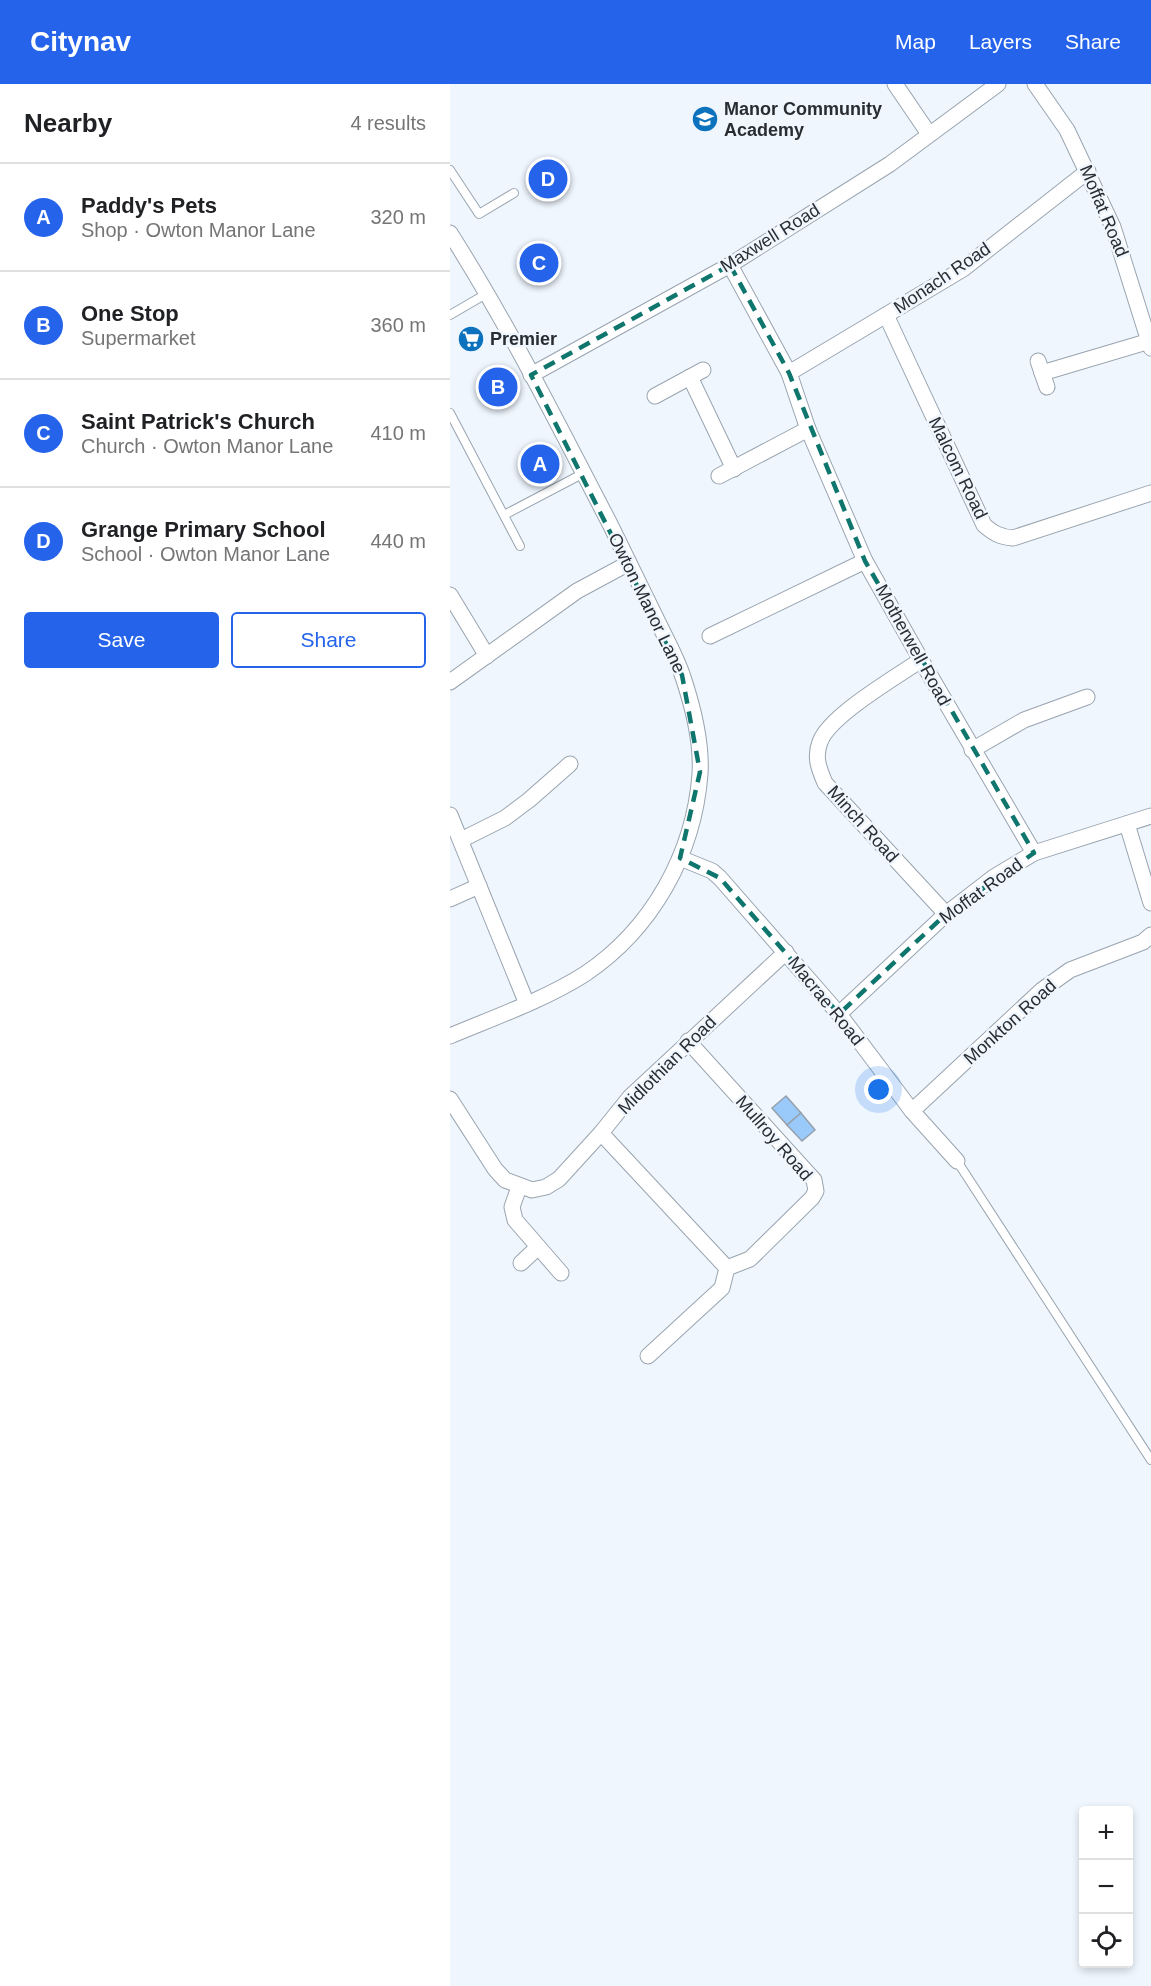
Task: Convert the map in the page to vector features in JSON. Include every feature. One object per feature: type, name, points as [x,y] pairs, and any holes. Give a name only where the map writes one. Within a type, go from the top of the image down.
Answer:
[{"type":"street","points":[[895,84],[929,134]]},
{"type":"street","name":"Maxwell Road","points":[[531,375],[730,265],[890,164],[998,84]]},
{"type":"street","name":"Moffat Road","points":[[1035,84],[1067,130],[1113,227],[1150,344]]},
{"type":"street","name":"Monach Road","points":[[789,372],[963,269],[1088,171]]},
{"type":"street","name":"Owton Manor Lane","points":[[450,233],[584,473],[682,675],[693,711],[700,772],[696,803],[680,858],[665,890],[636,929],[585,974],[527,1004],[450,1036]]},
{"type":"street","name":"Motherwell Road","points":[[730,265],[789,372],[808,429],[865,561],[972,750],[1034,853]]},
{"type":"street","name":"Malcom Road","points":[[886,315],[984,525],[993,533],[1013,538],[1151,493]]},
{"type":"street","points":[[1042,374],[1150,344]]},
{"type":"street","points":[[655,396],[696,373],[734,469]]},
{"type":"street","points":[[719,476],[808,429]]},
{"type":"street","points":[[710,636],[865,561]]},
{"type":"street","points":[[450,682],[577,591],[629,563]]},
{"type":"street","points":[[450,595],[487,656]]},
{"type":"street","name":"Minch Road","points":[[921,660],[834,723],[820,742],[817,755],[818,767],[825,783],[946,914]]},
{"type":"street","points":[[972,750],[1024,720],[1087,697]]},
{"type":"street","points":[[461,840],[505,818],[570,764]]},
{"type":"street","points":[[450,815],[527,1004]]},
{"type":"street","name":"Moffat Road","points":[[840,1014],[946,914],[994,877],[1034,853],[1151,816]]},
{"type":"street","points":[[1127,824],[1151,903]]},
{"type":"street","name":"Macrae Road","points":[[680,858],[707,868],[720,878],[840,1014],[912,1111],[957,1161]]},
{"type":"street","points":[[450,899],[479,886]]},
{"type":"street","name":"Monkton Road","points":[[912,1111],[1042,990],[1070,970],[1143,942],[1151,935]]},
{"type":"street","name":"Midlothian Road","points":[[519,1186],[531,1190],[542,1188],[559,1179],[601,1133],[630,1096],[786,952]]},
{"type":"street","name":"Mullroy Road","points":[[688,1041],[814,1180],[816,1191],[812,1198],[750,1259],[727,1269]]},
{"type":"street","points":[[450,1099],[495,1169],[505,1180],[519,1186],[512,1207],[514,1220],[561,1273]]},
{"type":"street","points":[[601,1133],[727,1269],[722,1288],[648,1356]]},
{"type":"street","points":[[521,1263],[538,1247]]},
{"type":"lane","points":[[450,170],[479,214],[514,193]]},
{"type":"lane","points":[[450,315],[486,294]]},
{"type":"lane","points":[[450,412],[520,546]]},
{"type":"lane","points":[[504,515],[584,473]]},
{"type":"lane","points":[[957,1161],[1151,1460]]},
{"type":"highlighted area","points":[[730,265],[789,373],[865,561],[1034,853],[946,914],[839,1014],[720,878],[680,858],[700,772],[682,675],[531,375]]},
{"type":"building","points":[[786,1096],[801,1113],[787,1125],[772,1108]]},
{"type":"building","points":[[801,1113],[815,1130],[802,1141],[787,1125]]},
{"type":"place","name":"Manor Community Academy","points":[[705,119]]},
{"type":"place","name":"Grange Primary School","points":[[548,179]]},
{"type":"place","name":"Saint Patrick's Church","points":[[539,263]]},
{"type":"place","name":"Premier","points":[[471,339]]},
{"type":"place","name":"One Stop","points":[[498,387]]},
{"type":"place","name":"Paddy's Pets","points":[[540,464]]}]
